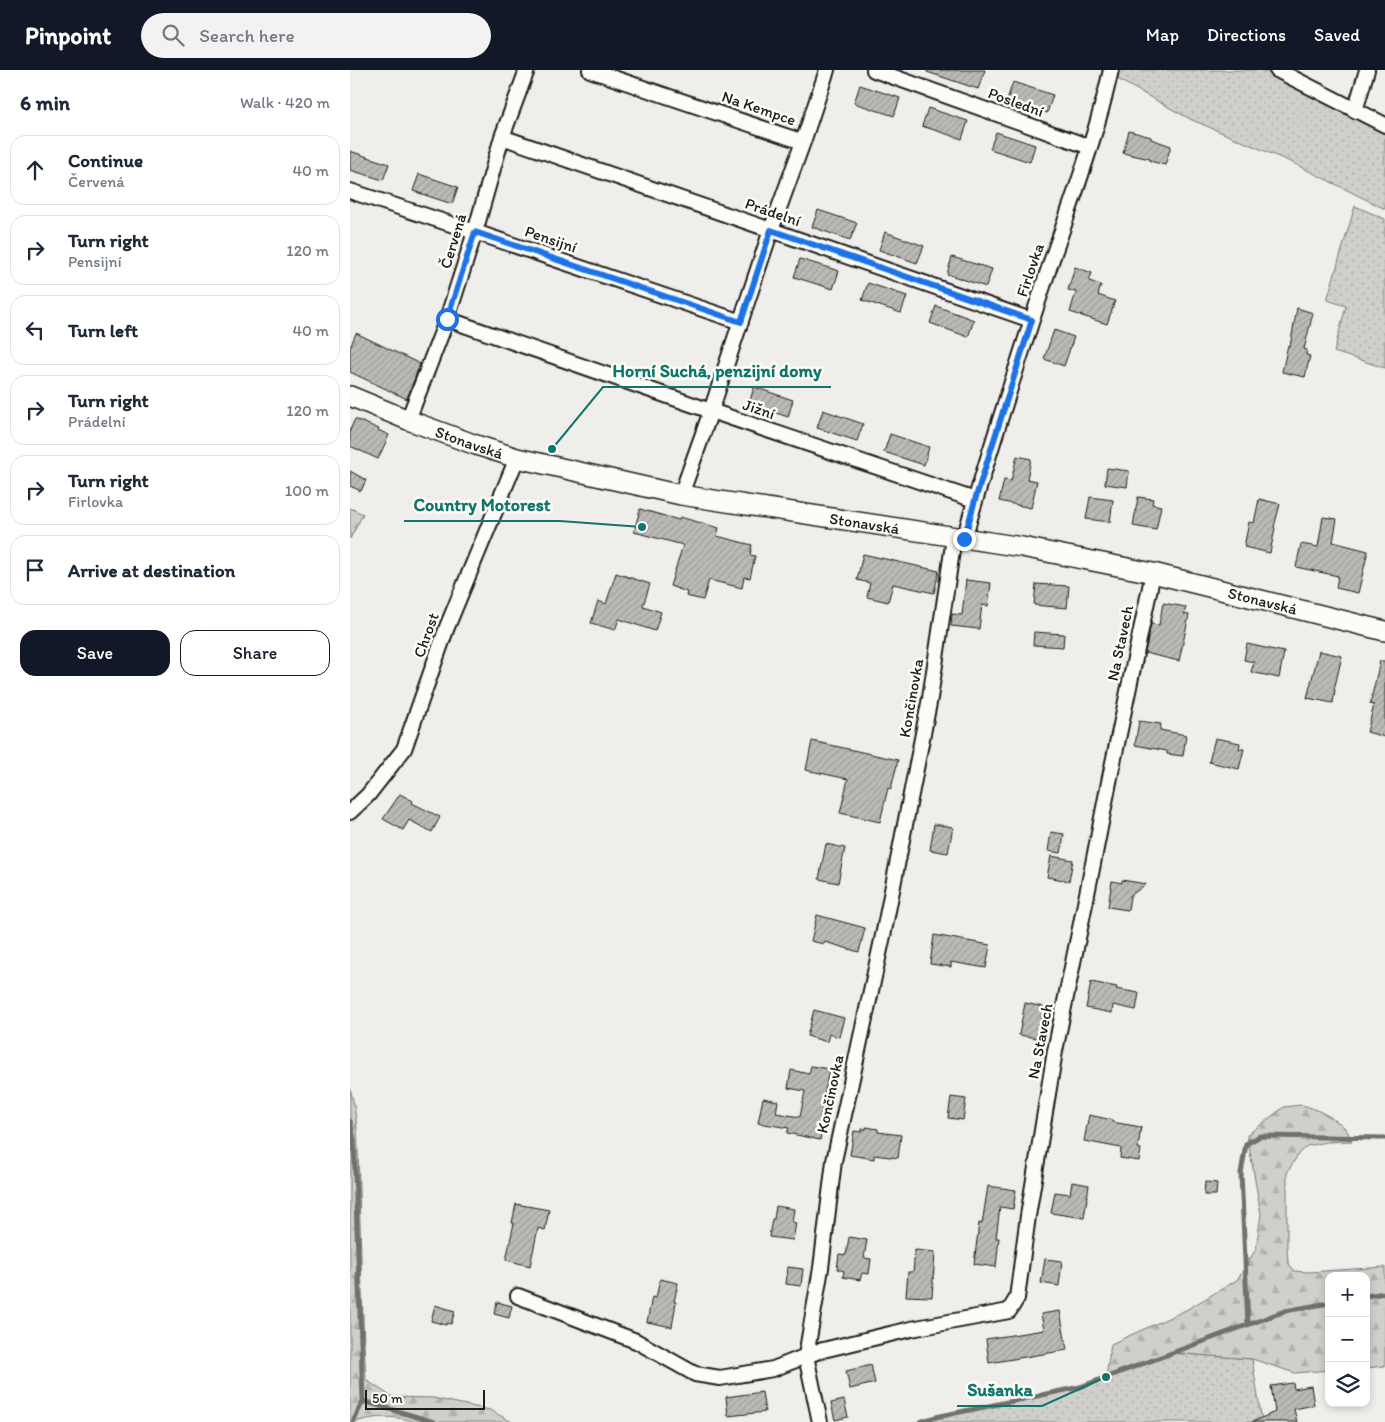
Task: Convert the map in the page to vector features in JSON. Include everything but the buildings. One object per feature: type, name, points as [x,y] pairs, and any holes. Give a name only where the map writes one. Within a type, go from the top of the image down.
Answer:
[{"type":"main road","name":"Stonavská","points":[[350,396],[408,420],[517,458],[681,495],[959,539],[1022,547],[1153,573],[1385,631]]},
{"type":"street","name":"Červená","points":[[408,420],[447,319],[475,232],[502,137],[527,70]]},
{"type":"street","name":"Na Kempce","points":[[590,70],[803,142]]},
{"type":"street","points":[[681,495],[827,70]]},
{"type":"street","name":"Poslední","points":[[874,70],[1090,147]]},
{"type":"street","name":"Firlovka","points":[[959,539],[975,500],[1032,320],[1103,107],[1111,70]]},
{"type":"street","points":[[1277,70],[1385,125]]},
{"type":"street","points":[[1355,111],[1367,70]]},
{"type":"street","name":"Prádelní","points":[[502,137],[1032,320]]},
{"type":"street","name":"Pensijní","points":[[350,191],[741,322]]},
{"type":"street","name":"Jižní","points":[[447,319],[975,500]]},
{"type":"street","name":"Chrost","points":[[350,812],[368,794],[404,748],[447,628],[517,458]]},
{"type":"street","name":"Končinovka","points":[[806,1356],[834,1161],[884,931],[959,539]]},
{"type":"street","name":"Na Stavech","points":[[806,1356],[911,1329],[1009,1311],[1017,1298],[1028,1216],[1055,1051],[1153,573]]},
{"type":"street","points":[[518,1296],[636,1340],[696,1374],[720,1378],[729,1377],[773,1369],[806,1356],[820,1422]]},
{"type":"green space","points":[[1101,70],[1262,70],[1385,131],[1385,209],[1293,163],[1190,119]]},
{"type":"green space","points":[[1355,206],[1385,219],[1385,368],[1334,352],[1346,306],[1327,300]]},
{"type":"green space","points":[[350,508],[363,514],[350,539]]},
{"type":"green space","points":[[350,1088],[358,1138],[366,1380],[392,1397],[433,1398],[490,1410],[512,1422],[417,1422],[401,1418],[384,1417],[350,1422]]},
{"type":"green space","points":[[1301,1105],[1318,1110],[1340,1124],[1348,1132],[1352,1141],[1327,1142],[1307,1146],[1299,1153],[1287,1173],[1288,1262],[1294,1271],[1309,1272],[1385,1267],[1385,1366],[1370,1368],[1370,1272],[1325,1272],[1325,1370],[1295,1373],[1252,1359],[1170,1353],[1106,1377],[1111,1344],[1186,1310],[1237,1280],[1256,1249],[1261,1214],[1247,1135],[1284,1107]]},
{"type":"green space","points":[[1170,1353],[1252,1359],[1262,1422],[920,1422],[1080,1387]]},
{"type":"waterway","points":[[350,1121],[354,1140],[363,1401],[434,1422]]},
{"type":"waterway","points":[[1248,1325],[1241,1173],[1246,1144],[1260,1136],[1385,1138]]},
{"type":"waterway","points":[[1370,1295],[1385,1293]]},
{"type":"waterway","points":[[920,1422],[1080,1387],[1285,1311],[1325,1304]]},
{"type":"waterway","points":[[353,1422],[363,1401]]},
{"type":"place","name":"Horní Suchá, penzijní domy","points":[[552,449]]},
{"type":"place","name":"Country Motorest","points":[[642,527]]},
{"type":"place","name":"Sušanka","points":[[1106,1377]]},
{"type":"route","points":[[447,319],[475,232],[741,322],[771,230],[1032,320],[964,539]]}]
